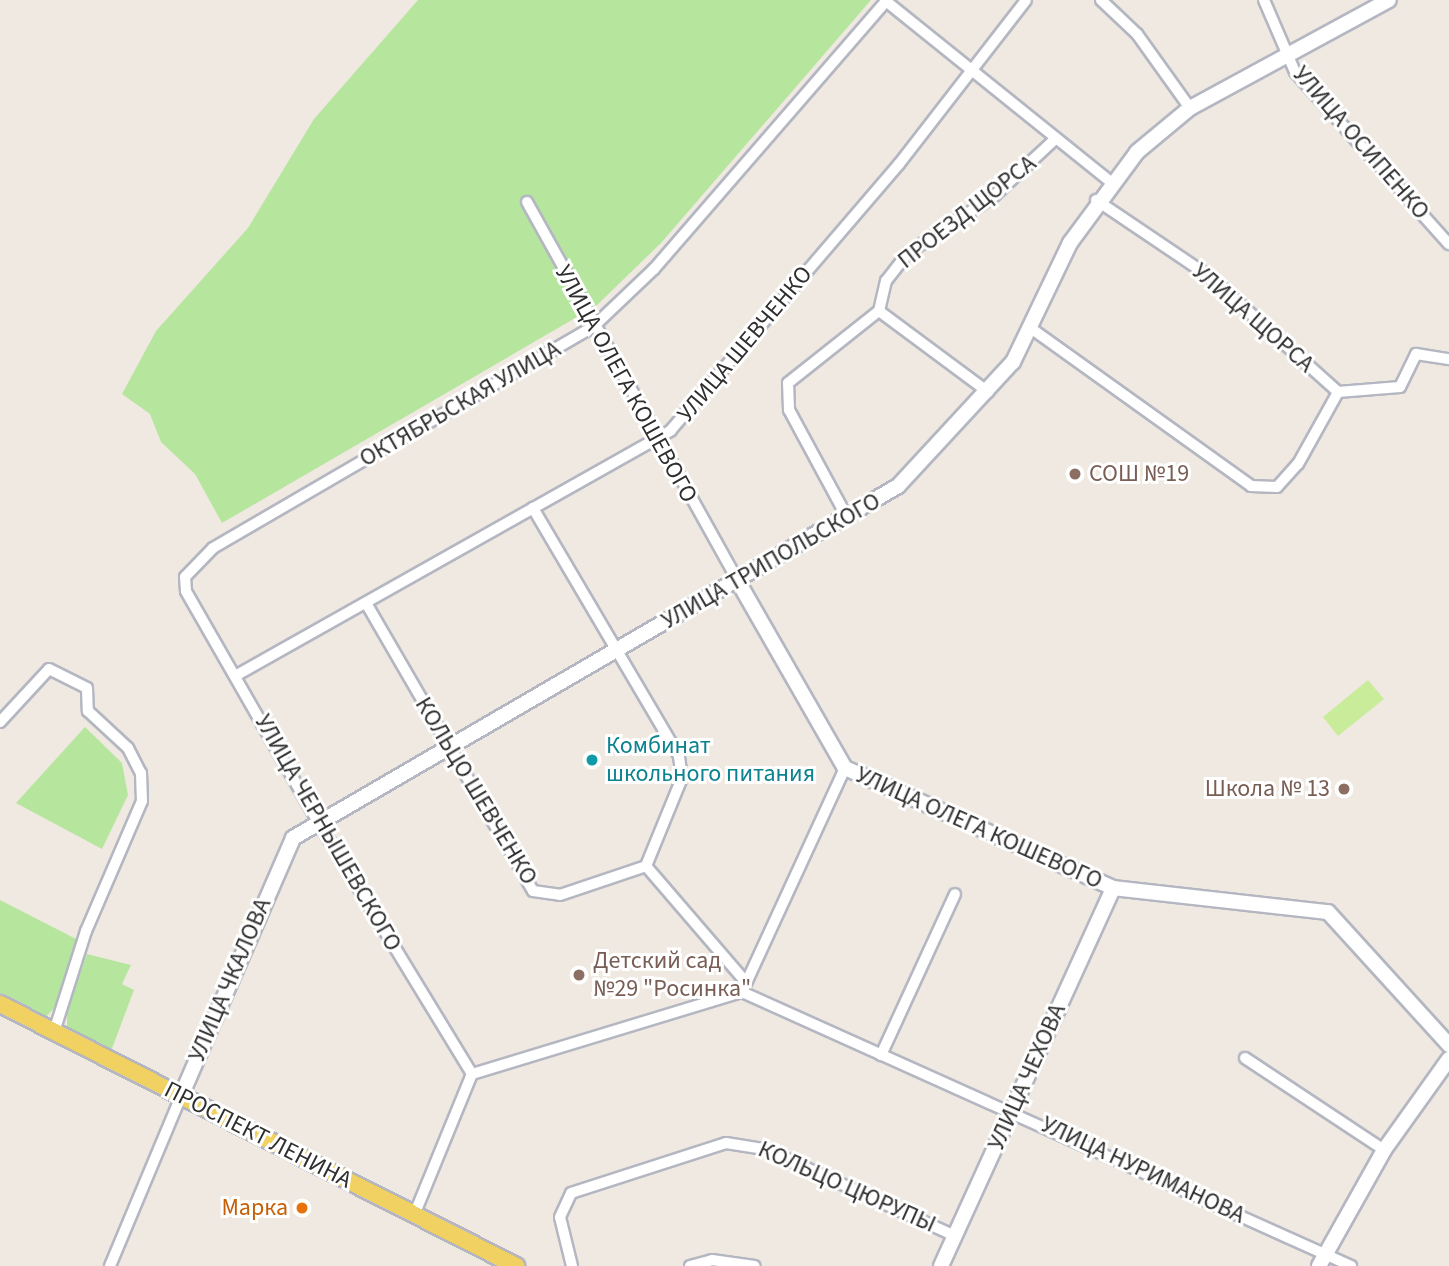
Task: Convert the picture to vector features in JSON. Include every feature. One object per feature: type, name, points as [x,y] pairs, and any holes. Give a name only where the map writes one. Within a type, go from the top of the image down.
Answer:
[{"type":"main road","name":"ПРОСПЕКТ ЛЕНИНА","points":[[0,1004],[516,1266]]},
{"type":"street","name":"УЛИЦА ШЕВЧЕНКО","points":[[237,675],[657,439],[687,415],[973,73],[1026,0]]},
{"type":"street","points":[[1101,0],[1137,34],[1190,108]]},
{"type":"street","name":"УЛИЦА ОСИПЕНКО","points":[[1264,0],[1288,58],[1449,244]]},
{"type":"street","name":"УЛИЦА ТРИПОЛЬСКОГО","points":[[317,820],[739,583],[848,520],[898,486],[988,392],[1032,329],[1070,243],[1110,181],[1190,108],[1288,58],[1389,0]]},
{"type":"street","points":[[887,1],[1054,140],[1110,181]]},
{"type":"street","name":"ОКТЯБРЬСКАЯ УЛИЦА","points":[[186,590],[190,567],[213,548],[593,327],[654,269],[887,1]]},
{"type":"street","name":"ПРОЕЗД ЩОРСА","points":[[878,311],[886,281],[908,253],[994,196],[1054,140]]},
{"type":"street","name":"УЛИЦА ЩОРСА","points":[[1096,200],[1210,277],[1338,392]]},
{"type":"street","name":"УЛИЦА ОЛЕГА КОШЕВОГО","points":[[527,202],[593,327],[845,768],[1113,888],[1328,912],[1449,1045]]},
{"type":"street","points":[[848,520],[785,392],[793,376],[878,311],[988,392]]},
{"type":"street","points":[[1032,329],[1251,486],[1277,487],[1298,464],[1338,392],[1400,387],[1416,354],[1449,359]]},
{"type":"street","points":[[533,508],[679,756],[682,778],[646,866],[745,981]]},
{"type":"street","name":"УЛИЦА ЧЕРНЫШЕВСКОГО","points":[[186,590],[237,675],[317,820],[472,1074]]},
{"type":"street","name":"КОЛЬЦО ШЕВЧЕНКО","points":[[366,603],[533,891],[560,895],[646,866]]},
{"type":"street","points":[[0,722],[49,669],[87,688],[88,711],[128,748],[142,774],[142,801],[86,931],[54,1032]]},
{"type":"street","points":[[416,1208],[472,1074],[742,992],[845,768]]},
{"type":"street","name":"УЛИЦА ЧКАЛОВА","points":[[110,1266],[293,838],[317,820]]},
{"type":"street","name":"УЛИЦА ЧЕХОВА","points":[[941,1266],[1113,888]]},
{"type":"street","points":[[881,1055],[955,894]]},
{"type":"street","name":"УЛИЦА НУРИМАНОВА","points":[[742,992],[1012,1110],[1322,1260],[1351,1266]]},
{"type":"street","points":[[1245,1058],[1384,1150]]},
{"type":"street","points":[[1322,1260],[1384,1150],[1449,1059]]},
{"type":"street","name":"КОЛЬЦО ЦЮРУПЫ","points":[[572,1266],[560,1217],[571,1193],[726,1143],[765,1149],[955,1236]]},
{"type":"street","points":[[690,1266],[712,1260],[755,1266]]},
{"type":"green space","points":[[418,0],[871,0],[661,243],[596,306],[222,523],[195,474],[161,442],[150,414],[122,394],[156,331],[248,228],[314,119]]},
{"type":"green space","points":[[1368,680],[1384,699],[1338,736],[1323,717]]},
{"type":"green space","points":[[85,727],[122,763],[128,795],[102,849],[16,803]]},
{"type":"green space","points":[[0,900],[78,940],[56,1006],[45,1018],[0,994]]},
{"type":"green space","points":[[87,954],[131,965],[122,984],[134,990],[111,1051],[67,1029],[67,1010]]},
{"type":"place","name":"СОШ №19","points":[[1075,474]]},
{"type":"place","name":"Комбинат школьного питания","points":[[592,760]]},
{"type":"place","name":"Школа № 13","points":[[1344,789]]},
{"type":"place","name":"Детский сад №29 \"Росинка\"","points":[[579,975]]},
{"type":"place","name":"Марка","points":[[302,1208]]}]
